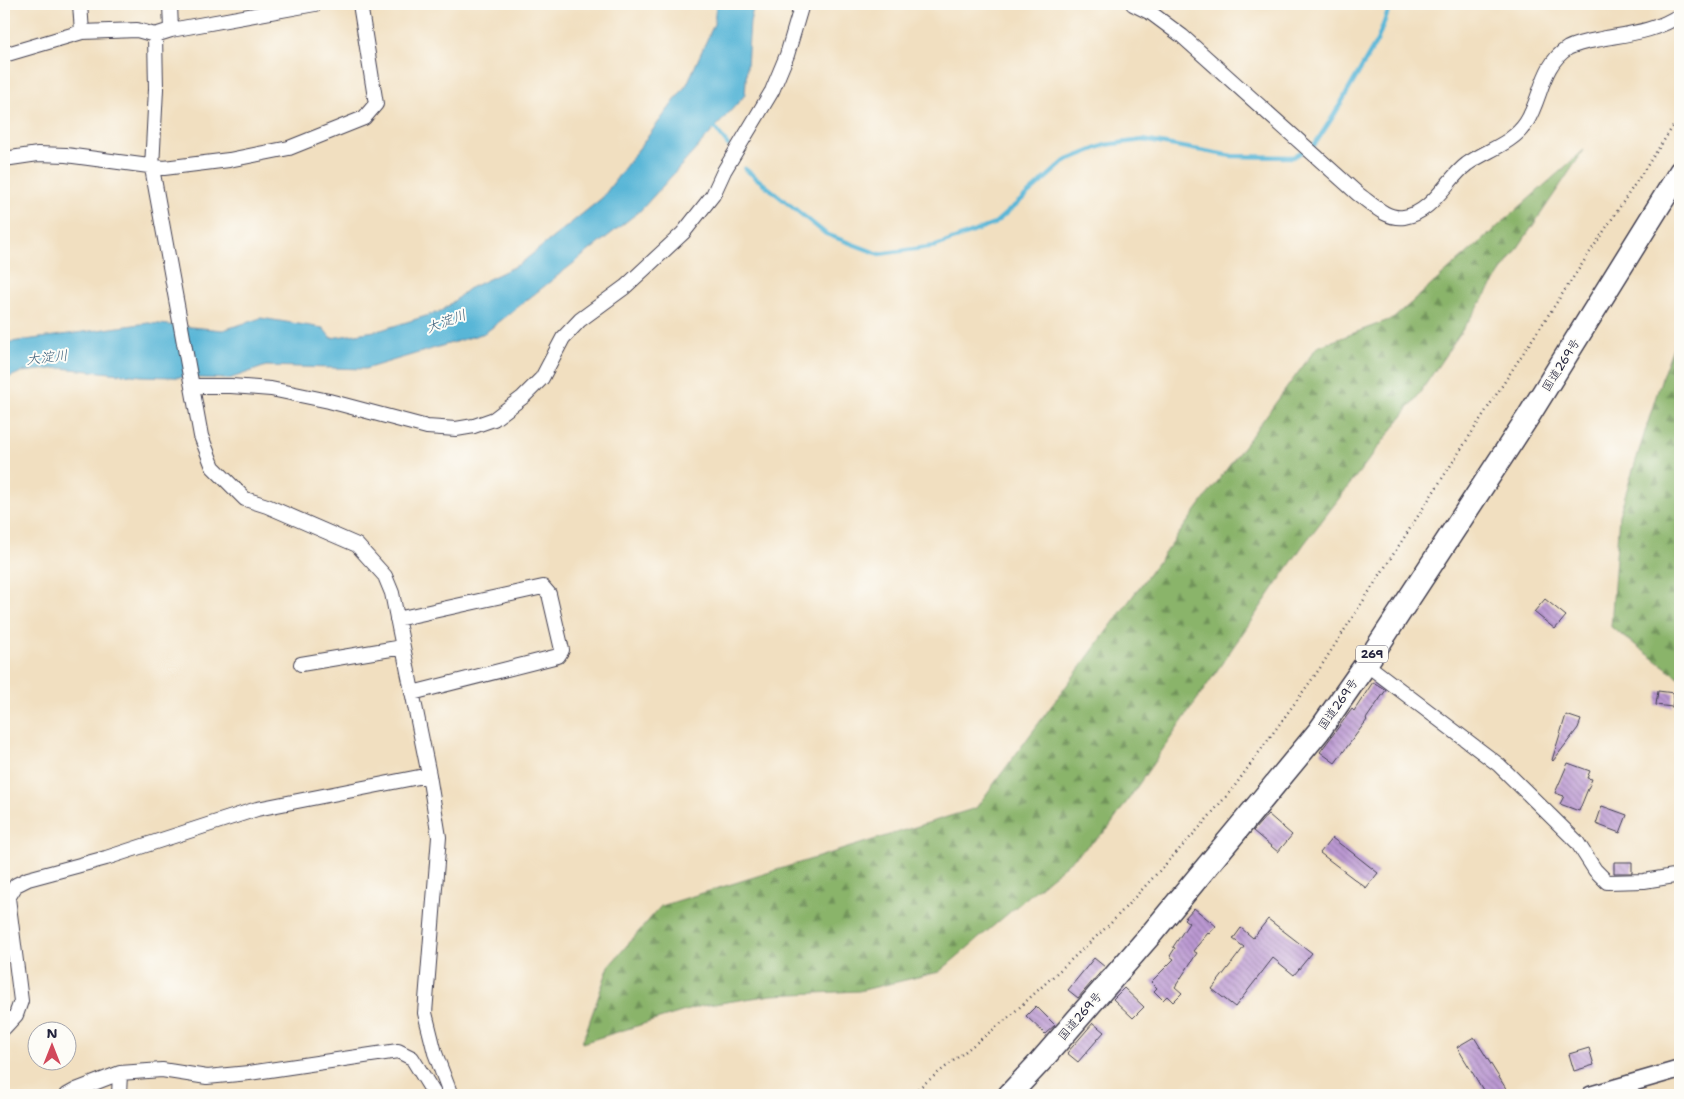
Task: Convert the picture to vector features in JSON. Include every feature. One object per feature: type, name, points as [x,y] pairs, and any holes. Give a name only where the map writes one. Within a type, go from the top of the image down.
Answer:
[{"type":"highway","name":"国道269号","points":[[1009,1095],[1152,933],[1319,731],[1366,664],[1528,416],[1680,172]]},
{"type":"street","points":[[80,4],[82,32]]},
{"type":"street","points":[[170,4],[171,30]]},
{"type":"street","points":[[4,54],[82,32],[137,30],[155,35],[171,30],[315,4]]},
{"type":"street","points":[[4,158],[38,154],[66,155],[152,168],[164,168],[229,160],[289,148],[364,118],[376,104],[360,4]]},
{"type":"street","points":[[192,386],[271,389],[329,401],[427,427],[456,429],[474,426],[494,419],[523,397],[542,378],[563,338],[580,320],[624,287],[683,233],[713,195],[724,170],[772,91],[787,55],[802,4]]},
{"type":"street","points":[[1133,4],[1151,13],[1182,36],[1358,194],[1388,216],[1404,217],[1427,205],[1466,165],[1514,136],[1527,122],[1545,74],[1554,60],[1568,48],[1586,42],[1648,30],[1680,15]]},
{"type":"street","points":[[155,35],[156,89],[152,168],[201,436],[213,467],[245,499],[267,506],[357,545],[385,576],[392,593],[429,775],[439,837],[425,1013],[435,1053],[449,1090],[449,1095]]},
{"type":"street","points":[[397,619],[543,587],[549,594],[562,650],[558,656],[412,693]]},
{"type":"street","points":[[301,664],[403,647]]},
{"type":"street","points":[[1366,664],[1499,765],[1577,842],[1594,870],[1607,882],[1644,881],[1680,875]]},
{"type":"street","points":[[4,1028],[16,1015],[21,1001],[8,898],[16,885],[28,879],[106,858],[257,809],[429,775]]},
{"type":"street","points":[[66,1095],[120,1073],[162,1070],[207,1076],[241,1074],[398,1051],[412,1058],[435,1095]]},
{"type":"street","points":[[1590,1095],[1680,1069]]},
{"type":"street","points":[[119,1095],[120,1073]]},
{"type":"path","points":[[910,1095],[1009,1017],[1110,924],[1234,787],[1318,671],[1518,361],[1680,116]]},
{"type":"green space","points":[[1584,150],[1417,397],[1304,544],[1108,829],[939,972],[859,991],[772,995],[701,1006],[582,1043],[609,966],[661,906],[976,808],[1317,347],[1394,318]]},
{"type":"green space","points":[[1680,329],[1680,678],[1611,627],[1619,515],[1663,374]]},
{"type":"water","name":"大淀川","points":[[716,4],[754,4],[750,22],[745,95],[641,210],[485,333],[365,369],[266,366],[229,379],[142,376],[60,368],[21,372],[4,380],[4,343],[148,323],[223,330],[261,318],[323,328],[331,338],[381,330],[442,311],[468,289],[520,264],[602,198],[687,84],[714,24]]},
{"type":"building","points":[[1545,599],[1566,616],[1555,629],[1534,612]]},
{"type":"building","points":[[1373,682],[1386,690],[1367,720],[1335,763],[1320,752],[1352,709],[1354,711]]},
{"type":"building","points":[[1658,691],[1674,693],[1672,707],[1656,705]]},
{"type":"building","points":[[1566,715],[1581,720],[1578,728],[1553,761],[1552,760]]},
{"type":"building","points":[[1568,763],[1590,771],[1587,778],[1592,779],[1579,811],[1560,804],[1564,796],[1555,793]]},
{"type":"building","points":[[1602,806],[1627,815],[1620,833],[1596,824]]},
{"type":"building","points":[[1268,814],[1292,835],[1278,852],[1253,831]]},
{"type":"building","points":[[1332,838],[1378,873],[1366,888],[1320,853]]},
{"type":"building","points":[[1614,862],[1632,862],[1632,873],[1614,873]]},
{"type":"building","points":[[1194,908],[1216,926],[1193,951],[1197,953],[1175,987],[1182,993],[1173,1002],[1167,996],[1163,1000],[1154,991],[1157,988],[1151,982],[1174,959],[1170,956],[1175,948],[1173,947],[1189,923],[1184,919]]},
{"type":"building","points":[[1268,919],[1312,953],[1294,975],[1273,958],[1235,1007],[1212,989],[1244,947],[1233,939],[1241,928],[1253,938]]},
{"type":"building","points":[[1094,958],[1105,967],[1078,998],[1068,990]]},
{"type":"building","points":[[1124,988],[1144,1007],[1133,1018],[1113,999]]},
{"type":"building","points":[[1036,1006],[1055,1025],[1045,1034],[1026,1016]]},
{"type":"building","points":[[1093,1023],[1104,1032],[1078,1062],[1067,1053]]},
{"type":"building","points":[[1474,1037],[1510,1095],[1486,1095],[1457,1047]]},
{"type":"building","points":[[1589,1048],[1594,1065],[1574,1071],[1569,1054]]},
{"type":"waterway","points":[[745,169],[826,234],[879,254],[936,246],[994,224],[1065,161],[1105,145],[1143,140],[1232,156],[1293,157],[1315,144],[1334,115],[1377,41],[1391,4]]},
{"type":"waterway","points":[[712,124],[728,145]]}]
